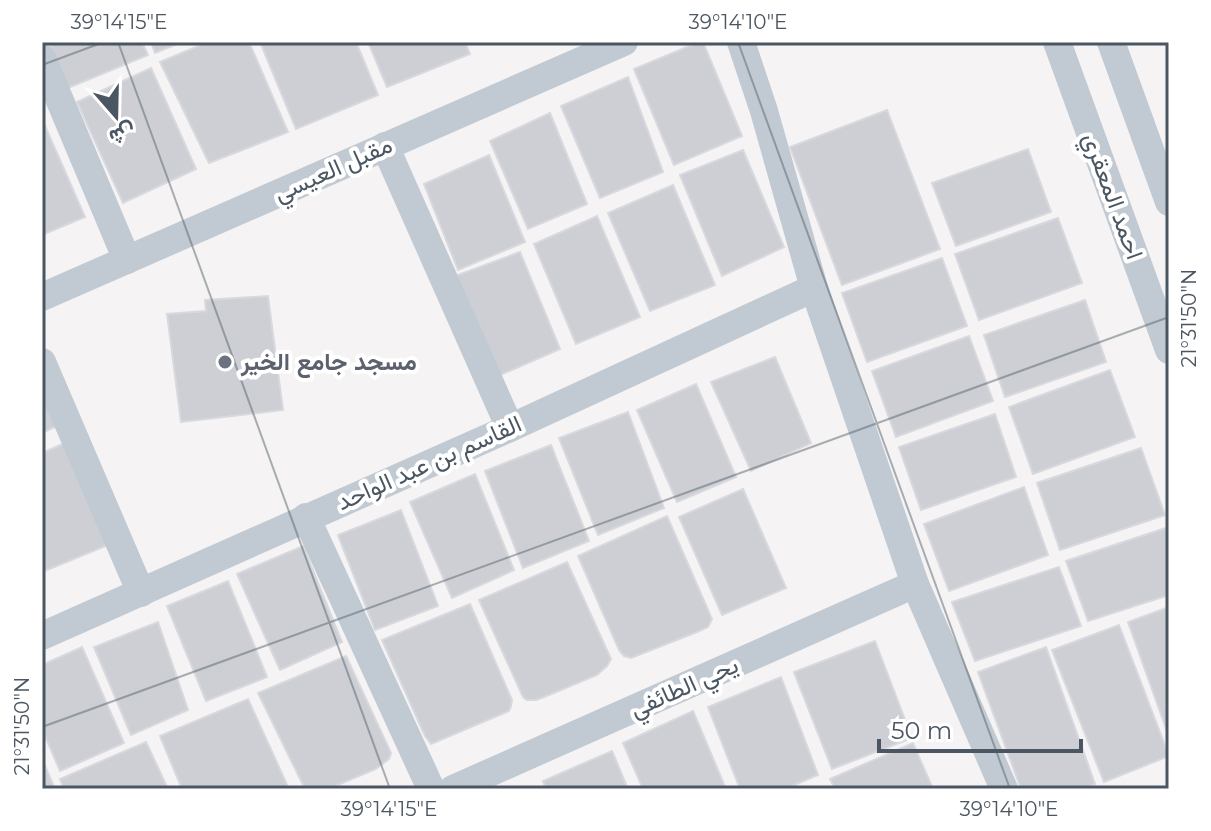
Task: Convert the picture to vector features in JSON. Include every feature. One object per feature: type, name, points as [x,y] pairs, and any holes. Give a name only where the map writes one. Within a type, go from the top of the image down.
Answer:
[{"type":"street","name":"مقبل العيسي","points":[[42,297],[624,42]]},
{"type":"street","points":[[741,42],[764,111],[814,288],[915,584],[1004,789]]},
{"type":"street","name":"احمد المعقري","points":[[1057,42],[1169,350]]},
{"type":"street","points":[[1111,42],[1169,202]]},
{"type":"street","points":[[42,58],[127,260]]},
{"type":"street","points":[[385,146],[510,428]]},
{"type":"street","name":"القاسم بن عبد الواحد","points":[[42,636],[510,428],[814,288]]},
{"type":"street","points":[[42,362],[141,593]]},
{"type":"street","points":[[306,517],[431,789]]},
{"type":"street","name":"يحي الطائفي","points":[[453,789],[915,584]]},
{"type":"building","points":[[49,42],[142,42],[148,55],[68,88]]},
{"type":"building","points":[[151,42],[182,42],[155,53]]},
{"type":"building","points":[[208,42],[249,42],[288,132],[209,163],[160,62]]},
{"type":"building","points":[[260,42],[356,42],[378,95],[296,129]]},
{"type":"building","points":[[368,42],[465,42],[470,54],[387,87]]},
{"type":"building","points":[[703,42],[742,136],[674,165],[634,69]]},
{"type":"building","points":[[151,68],[196,169],[123,203],[77,102]]},
{"type":"building","points":[[628,77],[663,172],[600,198],[561,106]]},
{"type":"building","points":[[887,110],[940,249],[842,285],[790,147]]},
{"type":"building","points":[[550,113],[587,204],[528,229],[490,141]]},
{"type":"building","points":[[42,119],[85,217],[42,235]]},
{"type":"building","points":[[1028,149],[1051,212],[956,246],[932,183]]},
{"type":"building","points":[[743,150],[784,247],[722,276],[680,175]]},
{"type":"building","points":[[489,155],[525,242],[458,270],[424,184]]},
{"type":"building","points":[[673,185],[715,285],[650,311],[608,213]]},
{"type":"building","points":[[597,216],[640,317],[576,344],[534,244]]},
{"type":"building","points":[[1058,218],[1082,283],[979,320],[955,254]]},
{"type":"building","points":[[520,252],[560,349],[498,376],[455,276]]},
{"type":"building","points":[[942,258],[967,326],[867,362],[842,293]]},
{"type":"building","name":"مسجد جامع الخير","points":[[268,296],[283,410],[181,422],[167,314],[206,311],[205,300]]},
{"type":"building","points":[[1085,300],[1106,362],[1005,397],[984,335]]},
{"type":"building","points":[[969,336],[993,401],[896,437],[872,371]]},
{"type":"building","points":[[775,357],[811,443],[751,471],[711,382]]},
{"type":"building","points":[[1110,370],[1135,437],[1033,474],[1009,407]]},
{"type":"building","points":[[696,384],[736,477],[677,502],[637,410]]},
{"type":"building","points":[[42,393],[57,426],[42,433]]},
{"type":"building","points":[[628,412],[664,508],[598,535],[559,438]]},
{"type":"building","points":[[995,414],[1016,477],[921,510],[899,447]]},
{"type":"building","points":[[65,443],[108,545],[42,572],[42,453]]},
{"type":"building","points":[[551,445],[589,541],[523,568],[485,471]]},
{"type":"building","points":[[1141,448],[1165,515],[1060,550],[1037,483]]},
{"type":"building","points":[[475,474],[514,570],[452,598],[410,502]]},
{"type":"building","points":[[1024,487],[1048,555],[949,591],[924,524]]},
{"type":"building","points":[[743,489],[786,588],[722,615],[679,517]]},
{"type":"building","points":[[401,510],[438,606],[375,630],[338,535]]},
{"type":"building","points":[[667,516],[712,619],[708,627],[631,658],[619,650],[578,556]]},
{"type":"building","points":[[1169,527],[1169,595],[1088,621],[1066,561]]},
{"type":"building","points":[[303,546],[342,642],[280,670],[237,574]]},
{"type":"building","points":[[567,562],[611,659],[597,675],[536,700],[527,700],[479,600]]},
{"type":"building","points":[[1059,567],[1081,626],[975,661],[952,602]]},
{"type":"building","points":[[228,581],[267,677],[206,701],[167,606]]},
{"type":"building","points":[[470,604],[512,700],[511,706],[509,711],[431,744],[382,640]]},
{"type":"building","points":[[1169,607],[1169,737],[1128,622]]},
{"type":"building","points":[[158,622],[188,710],[131,735],[94,647]]},
{"type":"building","points":[[1119,625],[1169,756],[1104,782],[1052,650]]},
{"type":"building","points":[[875,641],[912,738],[832,769],[794,672]]},
{"type":"building","points":[[82,647],[124,743],[60,771],[42,729],[42,665]]},
{"type":"building","points":[[1046,647],[1095,784],[1082,789],[1021,789],[978,672]]},
{"type":"building","points":[[346,656],[391,753],[389,759],[376,769],[328,789],[305,789],[258,693]]},
{"type":"building","points":[[781,677],[818,775],[785,789],[740,789],[708,707]]},
{"type":"building","points":[[248,699],[289,789],[182,789],[160,736]]},
{"type":"building","points":[[693,711],[726,789],[643,789],[623,743]]},
{"type":"building","points":[[146,742],[168,789],[64,789],[60,779]]},
{"type":"building","points":[[913,743],[933,789],[835,789],[830,779]]},
{"type":"building","points":[[612,751],[628,789],[546,789],[543,781]]},
{"type":"building","points":[[42,759],[55,789],[42,789]]},
{"type":"place","name":"مسجد جامع الخير","points":[[225,362]]}]
